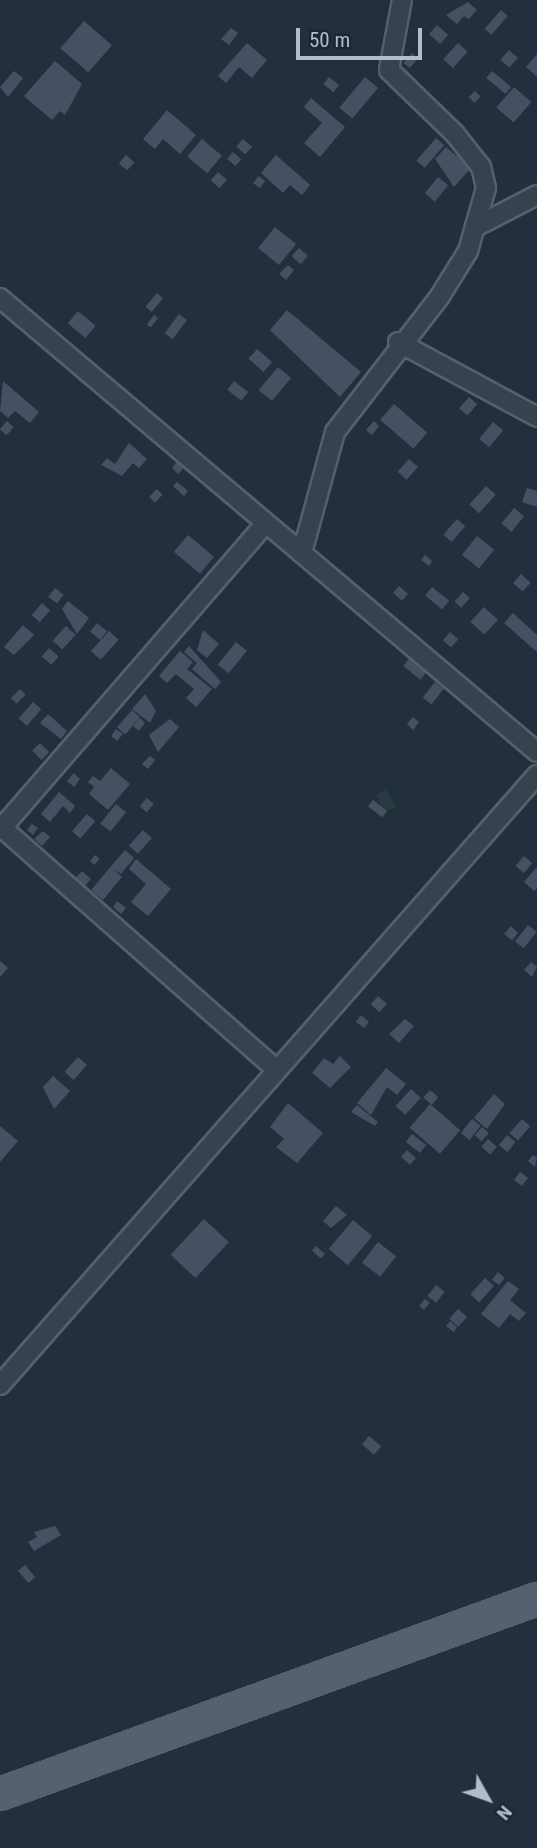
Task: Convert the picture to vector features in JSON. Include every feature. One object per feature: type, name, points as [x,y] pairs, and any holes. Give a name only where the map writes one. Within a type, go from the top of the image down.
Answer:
[{"type":"main road","points":[[0,1794],[537,1599]]},
{"type":"street","points":[[302,553],[335,432],[398,342],[440,296],[475,227],[486,188],[481,167],[389,70],[402,0]]},
{"type":"street","points":[[475,227],[537,195]]},
{"type":"street","points":[[0,298],[537,751]]},
{"type":"street","points":[[398,342],[537,417]]},
{"type":"street","points":[[266,523],[1,828],[277,1070]]},
{"type":"street","points":[[0,1385],[537,775]]},
{"type":"green space","points":[[386,789],[396,807],[384,812],[376,795]]},
{"type":"building","points":[[468,2],[477,10],[469,19],[464,16],[457,24],[446,15]]},
{"type":"building","points":[[501,10],[508,16],[491,35],[485,29]]},
{"type":"building","points":[[84,21],[112,45],[88,72],[60,48]]},
{"type":"building","points":[[437,25],[448,35],[440,44],[429,34]]},
{"type":"building","points":[[231,28],[238,33],[229,45],[221,39]]},
{"type":"building","points":[[247,43],[267,60],[252,78],[239,67],[226,83],[218,76]]},
{"type":"building","points":[[458,43],[468,52],[453,68],[443,59]]},
{"type":"building","points":[[509,50],[518,58],[509,68],[500,60]]},
{"type":"building","points":[[412,53],[418,58],[410,68],[404,63]]},
{"type":"building","points":[[537,54],[537,77],[526,67]]},
{"type":"building","points":[[55,61],[82,84],[65,115],[60,111],[52,120],[24,96]]},
{"type":"building","points":[[14,71],[23,78],[8,97],[0,87]]},
{"type":"building","points":[[492,71],[511,87],[505,94],[486,78]]},
{"type":"building","points":[[329,77],[339,85],[333,92],[323,84]]},
{"type":"building","points":[[365,77],[378,88],[352,119],[339,108]]},
{"type":"building","points":[[514,87],[531,102],[514,122],[496,107]]},
{"type":"building","points":[[475,91],[481,97],[474,103],[469,97]]},
{"type":"building","points":[[311,98],[345,127],[320,157],[304,143],[322,123],[304,107]]},
{"type":"building","points":[[167,110],[196,135],[180,154],[163,139],[155,149],[143,139]]},
{"type":"building","points":[[436,138],[444,145],[425,168],[416,161]]},
{"type":"building","points":[[202,139],[222,156],[207,173],[187,157]]},
{"type":"building","points":[[243,139],[252,147],[245,154],[236,146]]},
{"type":"building","points":[[446,147],[471,168],[454,187],[435,159]]},
{"type":"building","points":[[233,152],[241,159],[235,166],[227,159]]},
{"type":"building","points":[[126,155],[134,162],[127,171],[119,163]]},
{"type":"building","points":[[276,155],[310,185],[302,195],[290,185],[283,193],[261,173]]},
{"type":"building","points":[[218,172],[227,180],[220,188],[211,180]]},
{"type":"building","points":[[259,176],[265,181],[260,188],[253,183]]},
{"type":"building","points":[[438,177],[448,185],[435,202],[425,193]]},
{"type":"building","points":[[275,227],[296,244],[279,265],[258,248]]},
{"type":"building","points":[[299,248],[308,256],[301,264],[292,256]]},
{"type":"building","points":[[288,265],[294,270],[286,280],[279,274]]},
{"type":"building","points":[[157,293],[163,298],[152,312],[145,307]]},
{"type":"building","points":[[287,310],[361,372],[340,397],[270,330]]},
{"type":"building","points":[[78,311],[96,326],[85,338],[68,323]]},
{"type":"building","points":[[179,314],[187,320],[173,339],[165,333]]},
{"type":"building","points":[[154,315],[158,318],[151,328],[147,325]]},
{"type":"building","points":[[257,349],[272,362],[264,372],[248,359]]},
{"type":"building","points":[[278,367],[291,378],[272,401],[259,390]]},
{"type":"building","points":[[3,381],[39,412],[30,423],[15,411],[8,418],[0,411]]},
{"type":"building","points":[[234,381],[248,392],[241,401],[227,390]]},
{"type":"building","points":[[469,397],[477,404],[467,416],[459,408]]},
{"type":"building","points":[[394,404],[427,433],[413,449],[380,420]]},
{"type":"building","points":[[7,421],[14,427],[7,435],[0,429]]},
{"type":"building","points":[[374,421],[379,426],[372,435],[366,430]]},
{"type":"building","points":[[493,422],[503,430],[489,447],[479,439]]},
{"type":"building","points":[[129,443],[147,459],[139,468],[133,463],[122,476],[101,465],[107,458],[115,464]]},
{"type":"building","points":[[409,459],[418,467],[407,480],[398,472]]},
{"type":"building","points":[[178,460],[185,467],[178,474],[172,468]]},
{"type":"building","points":[[177,482],[188,491],[184,496],[173,486]]},
{"type":"building","points":[[486,486],[496,495],[479,513],[469,505]]},
{"type":"building","points":[[527,488],[537,491],[537,507],[522,502]]},
{"type":"building","points":[[157,489],[163,495],[155,502],[149,497]]},
{"type":"building","points":[[514,508],[524,516],[512,532],[501,524]]},
{"type":"building","points":[[457,519],[465,526],[452,542],[443,535]]},
{"type":"building","points":[[188,535],[214,557],[200,574],[174,552]]},
{"type":"building","points":[[477,536],[494,550],[479,568],[462,555]]},
{"type":"building","points":[[425,555],[432,561],[429,566],[421,560]]},
{"type":"building","points":[[521,574],[531,583],[523,592],[513,583]]},
{"type":"building","points":[[399,586],[408,594],[402,601],[393,593]]},
{"type":"building","points":[[432,587],[449,601],[442,609],[425,596]]},
{"type":"building","points":[[55,588],[64,595],[57,603],[48,597]]},
{"type":"building","points":[[463,592],[470,598],[461,608],[454,602]]},
{"type":"building","points":[[68,601],[89,618],[77,634],[62,609]]},
{"type":"building","points":[[42,603],[50,610],[40,622],[32,615]]},
{"type":"building","points":[[484,607],[498,620],[484,635],[470,622]]},
{"type":"building","points":[[513,613],[537,635],[537,652],[504,623]]},
{"type":"building","points":[[97,623],[107,631],[100,640],[90,632]]},
{"type":"building","points":[[23,625],[34,635],[14,655],[4,647]]},
{"type":"building","points":[[66,626],[76,635],[62,650],[53,641]]},
{"type":"building","points":[[203,630],[219,644],[207,658],[197,650]]},
{"type":"building","points":[[109,631],[119,640],[101,660],[91,651]]},
{"type":"building","points":[[450,632],[458,639],[451,648],[443,640]]},
{"type":"building","points":[[236,642],[247,651],[229,673],[218,665]]},
{"type":"building","points":[[189,646],[221,682],[215,689],[192,669],[197,663],[184,652]]},
{"type":"building","points":[[49,648],[59,657],[51,665],[42,656]]},
{"type":"building","points":[[180,651],[193,662],[187,669],[212,689],[196,707],[186,698],[194,689],[176,674],[167,683],[159,676]]},
{"type":"building","points":[[409,659],[426,673],[420,680],[403,666]]},
{"type":"building","points":[[435,682],[444,689],[431,705],[423,698]]},
{"type":"building","points":[[20,689],[26,695],[16,704],[11,698]]},
{"type":"building","points":[[145,694],[156,711],[150,723],[132,709]]},
{"type":"building","points":[[33,702],[41,709],[27,726],[19,719]]},
{"type":"building","points":[[132,710],[140,717],[125,735],[117,727]]},
{"type":"building","points":[[48,714],[67,731],[61,739],[40,723]]},
{"type":"building","points":[[413,717],[419,722],[413,730],[407,724]]},
{"type":"building","points":[[140,718],[145,723],[139,731],[133,726]]},
{"type":"building","points":[[170,719],[179,727],[158,752],[149,735]]},
{"type":"building","points":[[116,729],[123,734],[117,741],[111,736]]},
{"type":"building","points":[[40,743],[49,752],[41,760],[32,751]]},
{"type":"building","points":[[150,756],[155,760],[148,769],[142,764]]},
{"type":"building","points":[[111,768],[130,784],[108,810],[89,794],[94,787],[88,782],[93,776],[100,781]]},
{"type":"building","points":[[74,773],[80,779],[74,787],[67,781]]},
{"type":"building","points":[[59,792],[75,806],[70,813],[63,806],[50,822],[41,814]]},
{"type":"building","points":[[147,798],[154,804],[147,812],[140,806]]},
{"type":"building","points":[[373,800],[387,811],[382,817],[368,806]]},
{"type":"building","points":[[116,804],[126,812],[110,832],[100,823]]},
{"type":"building","points":[[87,814],[95,821],[80,839],[72,831]]},
{"type":"building","points":[[32,824],[38,828],[33,835],[27,830]]},
{"type":"building","points":[[143,830],[152,838],[138,854],[129,846]]},
{"type":"building","points":[[43,831],[50,837],[42,846],[34,839]]},
{"type":"building","points":[[125,850],[134,858],[121,874],[113,869],[122,877],[103,900],[91,890]]},
{"type":"building","points":[[95,855],[100,859],[95,865],[90,861]]},
{"type":"building","points":[[524,856],[532,863],[524,873],[515,866]]},
{"type":"building","points":[[136,859],[171,889],[148,916],[131,902],[146,884],[129,869]]},
{"type":"building","points":[[537,867],[537,888],[534,891],[524,882]]},
{"type":"building","points":[[82,871],[91,879],[83,888],[74,880]]},
{"type":"building","points":[[117,901],[126,908],[121,914],[113,907]]},
{"type":"building","points":[[528,925],[537,932],[524,948],[515,942]]},
{"type":"building","points":[[511,926],[518,933],[512,940],[504,934]]},
{"type":"building","points":[[0,961],[8,968],[0,977]]},
{"type":"building","points":[[531,962],[537,967],[532,977],[524,970]]},
{"type":"building","points":[[378,996],[387,1004],[380,1012],[371,1004]]},
{"type":"building","points":[[361,1015],[369,1022],[364,1028],[356,1022]]},
{"type":"building","points":[[405,1019],[414,1026],[399,1043],[389,1034]]},
{"type":"building","points":[[340,1056],[351,1067],[330,1088],[312,1073],[324,1058],[333,1064]]},
{"type":"building","points":[[78,1057],[87,1065],[74,1080],[65,1072]]},
{"type":"building","points":[[386,1068],[406,1084],[397,1095],[387,1087],[371,1115],[357,1103]]},
{"type":"building","points":[[53,1076],[70,1091],[54,1109],[43,1087]]},
{"type":"building","points":[[411,1089],[421,1098],[405,1115],[396,1106]]},
{"type":"building","points":[[430,1090],[438,1097],[432,1105],[423,1098]]},
{"type":"building","points":[[494,1094],[505,1104],[487,1129],[474,1118]]},
{"type":"building","points":[[288,1103],[323,1133],[297,1163],[276,1147],[284,1139],[270,1127]]},
{"type":"building","points":[[430,1104],[460,1130],[440,1154],[410,1127]]},
{"type":"building","points":[[357,1105],[378,1122],[375,1126],[351,1112]]},
{"type":"building","points":[[472,1119],[481,1126],[470,1140],[461,1133]]},
{"type":"building","points":[[522,1119],[530,1126],[518,1141],[510,1133]]},
{"type":"building","points":[[0,1126],[18,1141],[0,1162]]},
{"type":"building","points":[[482,1127],[489,1133],[482,1141],[475,1135]]},
{"type":"building","points":[[412,1134],[426,1145],[420,1153],[406,1142]]},
{"type":"building","points":[[507,1135],[516,1142],[508,1152],[499,1145]]},
{"type":"building","points":[[488,1139],[497,1147],[490,1154],[481,1146]]},
{"type":"building","points":[[407,1150],[416,1158],[410,1165],[401,1157]]},
{"type":"building","points":[[533,1155],[537,1158],[535,1167],[528,1161]]},
{"type":"building","points":[[520,1172],[528,1178],[522,1186],[514,1180]]},
{"type":"building","points":[[336,1206],[347,1215],[331,1228],[323,1221]]},
{"type":"building","points":[[204,1219],[229,1242],[195,1278],[171,1255]]},
{"type":"building","points":[[353,1220],[372,1236],[348,1265],[329,1249]]},
{"type":"building","points":[[378,1242],[396,1256],[380,1277],[362,1262]]},
{"type":"building","points":[[316,1246],[325,1254],[321,1258],[312,1250]]},
{"type":"building","points":[[498,1272],[505,1278],[499,1285],[492,1280]]},
{"type":"building","points":[[485,1278],[494,1286],[479,1302],[470,1294]]},
{"type":"building","points":[[508,1281],[519,1289],[510,1300],[526,1313],[519,1321],[510,1314],[499,1328],[481,1314]]},
{"type":"building","points":[[436,1285],[445,1292],[436,1303],[427,1296]]},
{"type":"building","points":[[425,1299],[430,1303],[424,1310],[419,1306]]},
{"type":"building","points":[[458,1309],[467,1317],[458,1327],[449,1319]]},
{"type":"building","points":[[450,1321],[457,1327],[454,1332],[446,1326]]},
{"type":"building","points":[[369,1436],[381,1446],[374,1455],[362,1444]]},
{"type":"building","points":[[55,1526],[61,1535],[34,1551],[28,1542],[37,1537],[34,1532]]},
{"type":"building","points":[[25,1565],[35,1577],[28,1583],[18,1571]]}]
